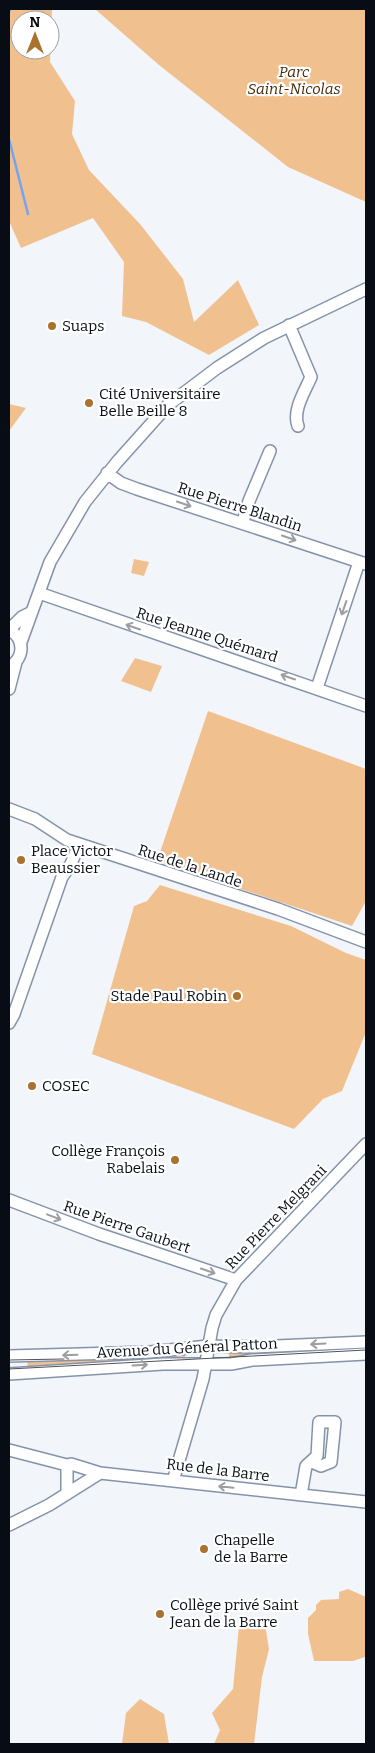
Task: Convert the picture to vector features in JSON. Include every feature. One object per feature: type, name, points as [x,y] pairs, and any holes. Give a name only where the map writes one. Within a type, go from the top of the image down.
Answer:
[{"type":"street","points":[[9,689],[12,665],[20,655],[21,642],[32,618],[38,593],[50,562],[85,502],[168,405],[264,338],[366,289]]},
{"type":"street","points":[[289,325],[311,377],[298,401],[299,411],[296,422],[298,426]]},
{"type":"street","points":[[243,522],[249,502],[270,451]]},
{"type":"street","name":"Rue Pierre Blandin","points":[[107,474],[121,483],[138,489],[363,563]]},
{"type":"street","points":[[318,688],[363,563]]},
{"type":"street","name":"Rue Jeanne Quémard","points":[[38,593],[366,706]]},
{"type":"street","points":[[21,642],[9,630],[22,617],[32,612]]},
{"type":"street","name":"Rue de la Lande","points":[[9,810],[35,819],[67,840],[292,914],[366,942]]},
{"type":"street","points":[[9,1023],[14,1014],[62,877],[71,864],[79,844]]},
{"type":"street","name":"Rue Pierre Melgrani","points":[[173,1481],[205,1364],[216,1315],[236,1280],[366,1144]]},
{"type":"street","name":"Rue Pierre Gaubert","points":[[9,1200],[99,1234],[236,1280]]},
{"type":"street","name":"Avenue du Général Patton","points":[[9,1356],[150,1352],[208,1346],[254,1347],[366,1342]]},
{"type":"street","name":"Avenue du Général Patton","points":[[9,1374],[366,1354]]},
{"type":"street","name":"Rue de la Barre","points":[[9,1450],[67,1465],[71,1464],[100,1473],[366,1502]]},
{"type":"street","points":[[301,1495],[306,1466],[312,1462]]},
{"type":"street","points":[[67,1465],[67,1494]]},
{"type":"street","points":[[9,1525],[67,1494],[100,1473]]},
{"type":"green space","points":[[9,9],[52,9],[10,10],[10,60],[50,60],[75,101],[72,134],[89,170],[140,224],[183,279],[194,322],[238,280],[259,325],[209,355],[146,322],[122,316],[124,262],[93,218],[21,248],[9,221]]},
{"type":"green space","name":"Parc Saint-Nicolas","points":[[95,9],[366,9],[366,202],[288,167],[159,65]]},
{"type":"green space","points":[[9,404],[26,408],[9,431]]},
{"type":"green space","points":[[134,559],[149,562],[144,576],[131,573]]},
{"type":"green space","points":[[135,658],[162,666],[151,692],[121,681]]},
{"type":"green space","points":[[208,711],[366,769],[366,901],[352,926],[157,861]]},
{"type":"green space","name":"Stade Paul Robin","points":[[160,885],[291,926],[346,953],[366,960],[366,1032],[342,1091],[323,1099],[294,1129],[92,1054],[134,906],[147,901]]},
{"type":"green space","points":[[366,1344],[366,1352],[229,1359],[229,1350]]},
{"type":"green space","points":[[185,1353],[185,1361],[28,1370],[27,1357]]},
{"type":"green space","points":[[348,1589],[366,1597],[365,1657],[353,1661],[314,1661],[308,1634],[308,1618],[316,1610],[316,1605],[321,1600],[339,1599],[339,1592]]},
{"type":"green space","points":[[264,1618],[269,1649],[262,1677],[254,1744],[214,1744],[220,1730],[212,1713],[233,1689],[239,1626]]},
{"type":"green space","points":[[140,1699],[164,1714],[169,1744],[122,1744],[126,1713]]},
{"type":"waterway","points":[[9,139],[28,214]]},
{"type":"tram line","points":[[9,1369],[366,1350]]},
{"type":"tram line","points":[[9,1360],[64,1359]]},
{"type":"place","name":"Suaps","points":[[52,326]]},
{"type":"place","name":"Cité Universitaire Belle Beille 8","points":[[89,403]]},
{"type":"place","name":"Place Victor Beaussier","points":[[21,860]]},
{"type":"place","name":"Stade Paul Robin","points":[[237,996]]},
{"type":"place","name":"COSEC","points":[[32,1086]]},
{"type":"place","name":"Collège François Rabelais","points":[[175,1160]]},
{"type":"place","name":"Chapelle de la Barre","points":[[204,1549]]},
{"type":"place","name":"Collège privé Saint Jean de la Barre","points":[[160,1614]]}]
